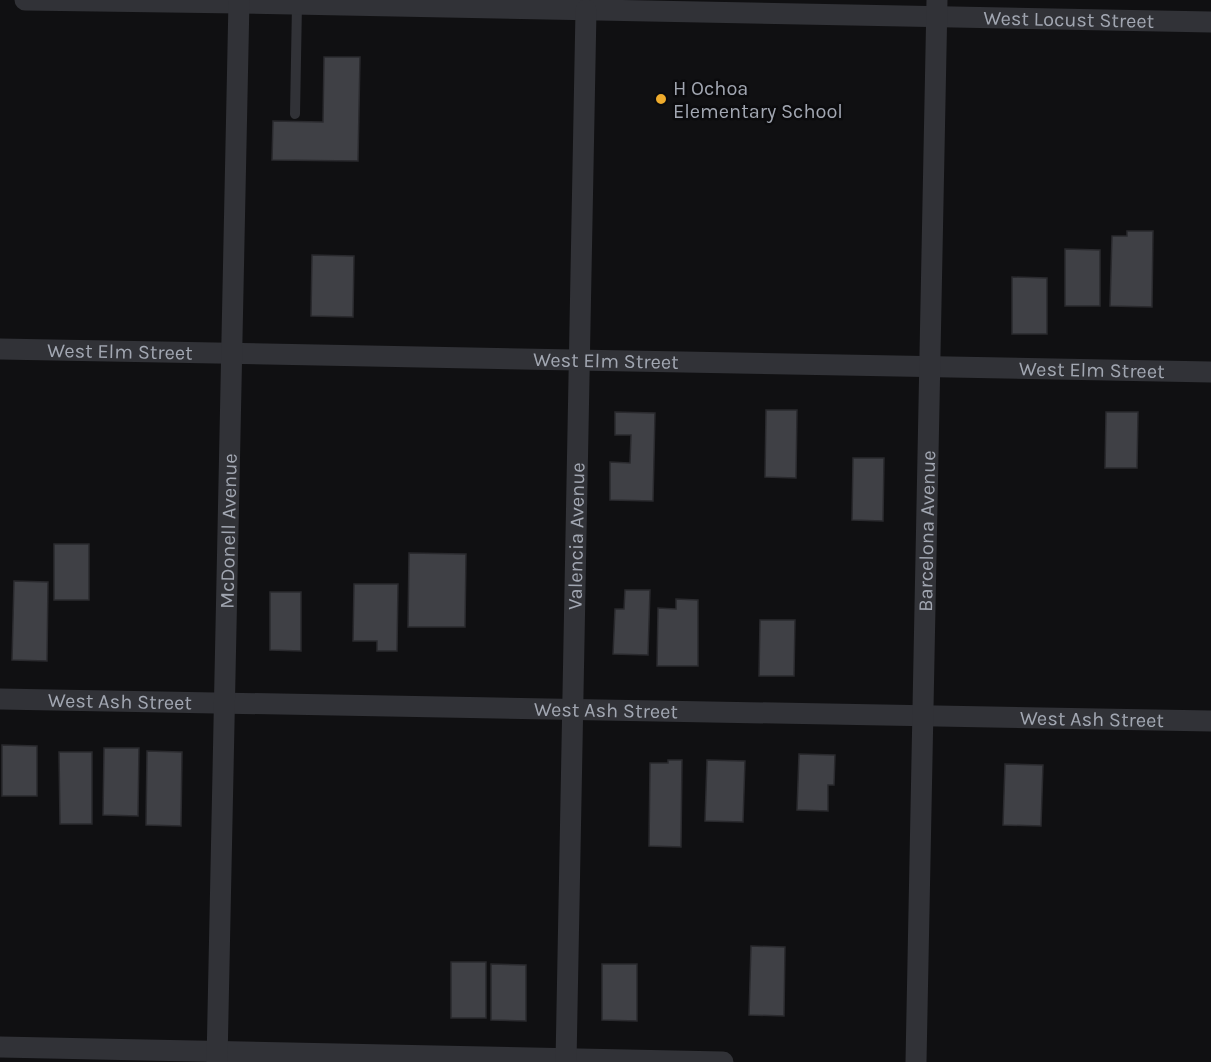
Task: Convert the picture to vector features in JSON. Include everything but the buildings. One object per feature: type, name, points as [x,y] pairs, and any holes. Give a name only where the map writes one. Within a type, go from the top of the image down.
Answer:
[{"type":"street","name":"West Locust Street","points":[[26,0],[937,8],[1211,22]]},
{"type":"street","name":"McDonell Avenue","points":[[217,1057],[239,1]]},
{"type":"street","name":"Valencia Avenue","points":[[567,1060],[586,5]]},
{"type":"street","name":"Barcelona Avenue","points":[[916,1062],[937,8]]},
{"type":"street","name":"West Elm Street","points":[[0,349],[1211,372]]},
{"type":"street","name":"West Ash Street","points":[[0,699],[1211,721]]},
{"type":"street","points":[[0,1047],[217,1057],[723,1062]]},
{"type":"lane","points":[[295,114],[297,4]]},
{"type":"place","name":"H Ochoa Elementary School","points":[[661,99]]}]
